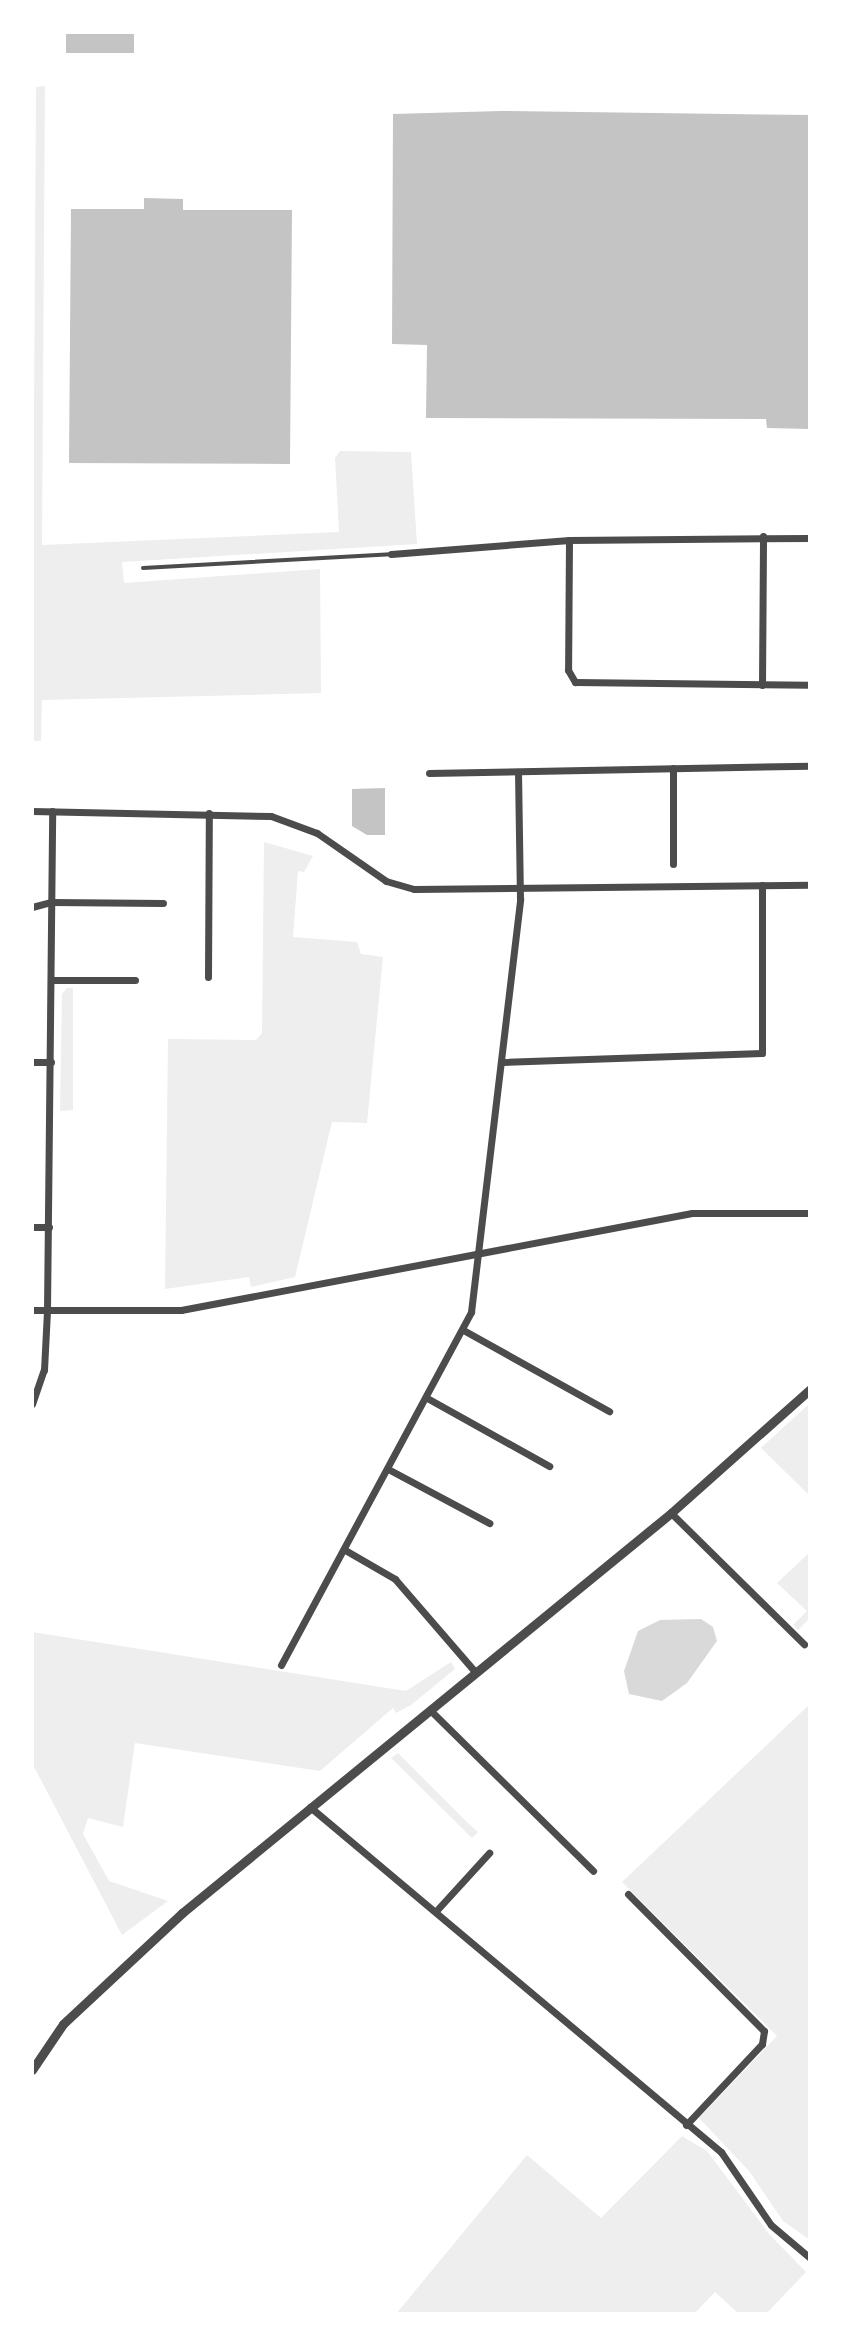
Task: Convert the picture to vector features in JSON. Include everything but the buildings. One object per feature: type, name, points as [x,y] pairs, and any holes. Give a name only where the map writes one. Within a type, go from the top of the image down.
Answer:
[{"type":"street","points":[[762,685],[763,536]]},
{"type":"street","points":[[391,554],[569,540],[810,538]]},
{"type":"street","points":[[569,540],[568,670],[575,682],[810,685]]},
{"type":"street","points":[[429,773],[810,766]]},
{"type":"street","points":[[673,768],[673,864]]},
{"type":"street","points":[[281,1665],[465,1331],[479,1256],[503,1062],[520,887],[518,772]]},
{"type":"street","points":[[32,811],[209,813],[291,821],[399,886],[810,885]]},
{"type":"street","points":[[32,1404],[44,1370],[47,1310],[52,811]]},
{"type":"street","points":[[208,977],[209,813]]},
{"type":"street","points":[[503,1062],[762,1053],[762,885]]},
{"type":"street","points":[[32,907],[51,902],[163,903]]},
{"type":"street","points":[[52,980],[135,980]]},
{"type":"street","points":[[32,1062],[51,1062]]},
{"type":"street","points":[[32,1310],[181,1310],[479,1256],[692,1213],[810,1213]]},
{"type":"street","points":[[32,1227],[49,1227]]},
{"type":"street","points":[[465,1331],[609,1411]]},
{"type":"street","points":[[32,2070],[63,2024],[120,1968],[310,1807],[671,1513],[810,1389]]},
{"type":"street","points":[[427,1398],[549,1466]]},
{"type":"street","points":[[388,1469],[489,1523]]},
{"type":"street","points":[[671,1513],[804,1644]]},
{"type":"street","points":[[345,1550],[395,1579],[476,1673]]},
{"type":"street","points":[[430,1710],[593,1871]]},
{"type":"street","points":[[310,1807],[721,2152],[771,2225],[810,2258]]},
{"type":"street","points":[[436,1911],[489,1853]]},
{"type":"street","points":[[628,1894],[765,2035],[686,2125]]},
{"type":"lane","points":[[143,568],[391,554]]},
{"type":"shaded area","points":[[45,86],[42,545],[339,532],[335,458],[340,451],[411,452],[417,544],[122,562],[124,583],[320,569],[321,693],[42,700],[41,741],[32,741],[36,87]]},
{"type":"shaded area","points":[[264,842],[313,856],[304,872],[298,871],[293,937],[357,942],[361,954],[383,957],[367,1123],[332,1122],[295,1277],[251,1287],[249,1277],[165,1289],[168,1039],[256,1040],[262,1033]]},
{"type":"shaded area","points":[[67,988],[73,988],[73,1110],[60,1111],[62,994]]},
{"type":"shaded area","points":[[810,1403],[810,1496],[761,1448]]},
{"type":"shaded area","points":[[810,1552],[810,1618],[798,1630],[793,1625],[807,1611],[777,1583]]},
{"type":"shaded area","points":[[701,1619],[713,1627],[717,1641],[687,1683],[662,1701],[629,1694],[624,1671],[638,1631],[660,1620]]},
{"type":"shaded area","points":[[32,1632],[406,1691],[451,1662],[455,1669],[411,1705],[396,1713],[393,1708],[320,1771],[135,1743],[123,1827],[88,1818],[83,1834],[109,1881],[168,1901],[122,1935],[32,1763]]},
{"type":"shaded area","points":[[810,1704],[810,2240],[783,2221],[749,2171],[699,2118],[777,2036],[622,1882]]},
{"type":"shaded area","points":[[398,1753],[478,1832],[472,1838],[391,1758]]},
{"type":"shaded area","points":[[682,2136],[707,2151],[770,2235],[806,2272],[766,2314],[739,2314],[715,2292],[694,2314],[396,2314],[527,2155],[601,2218]]}]
